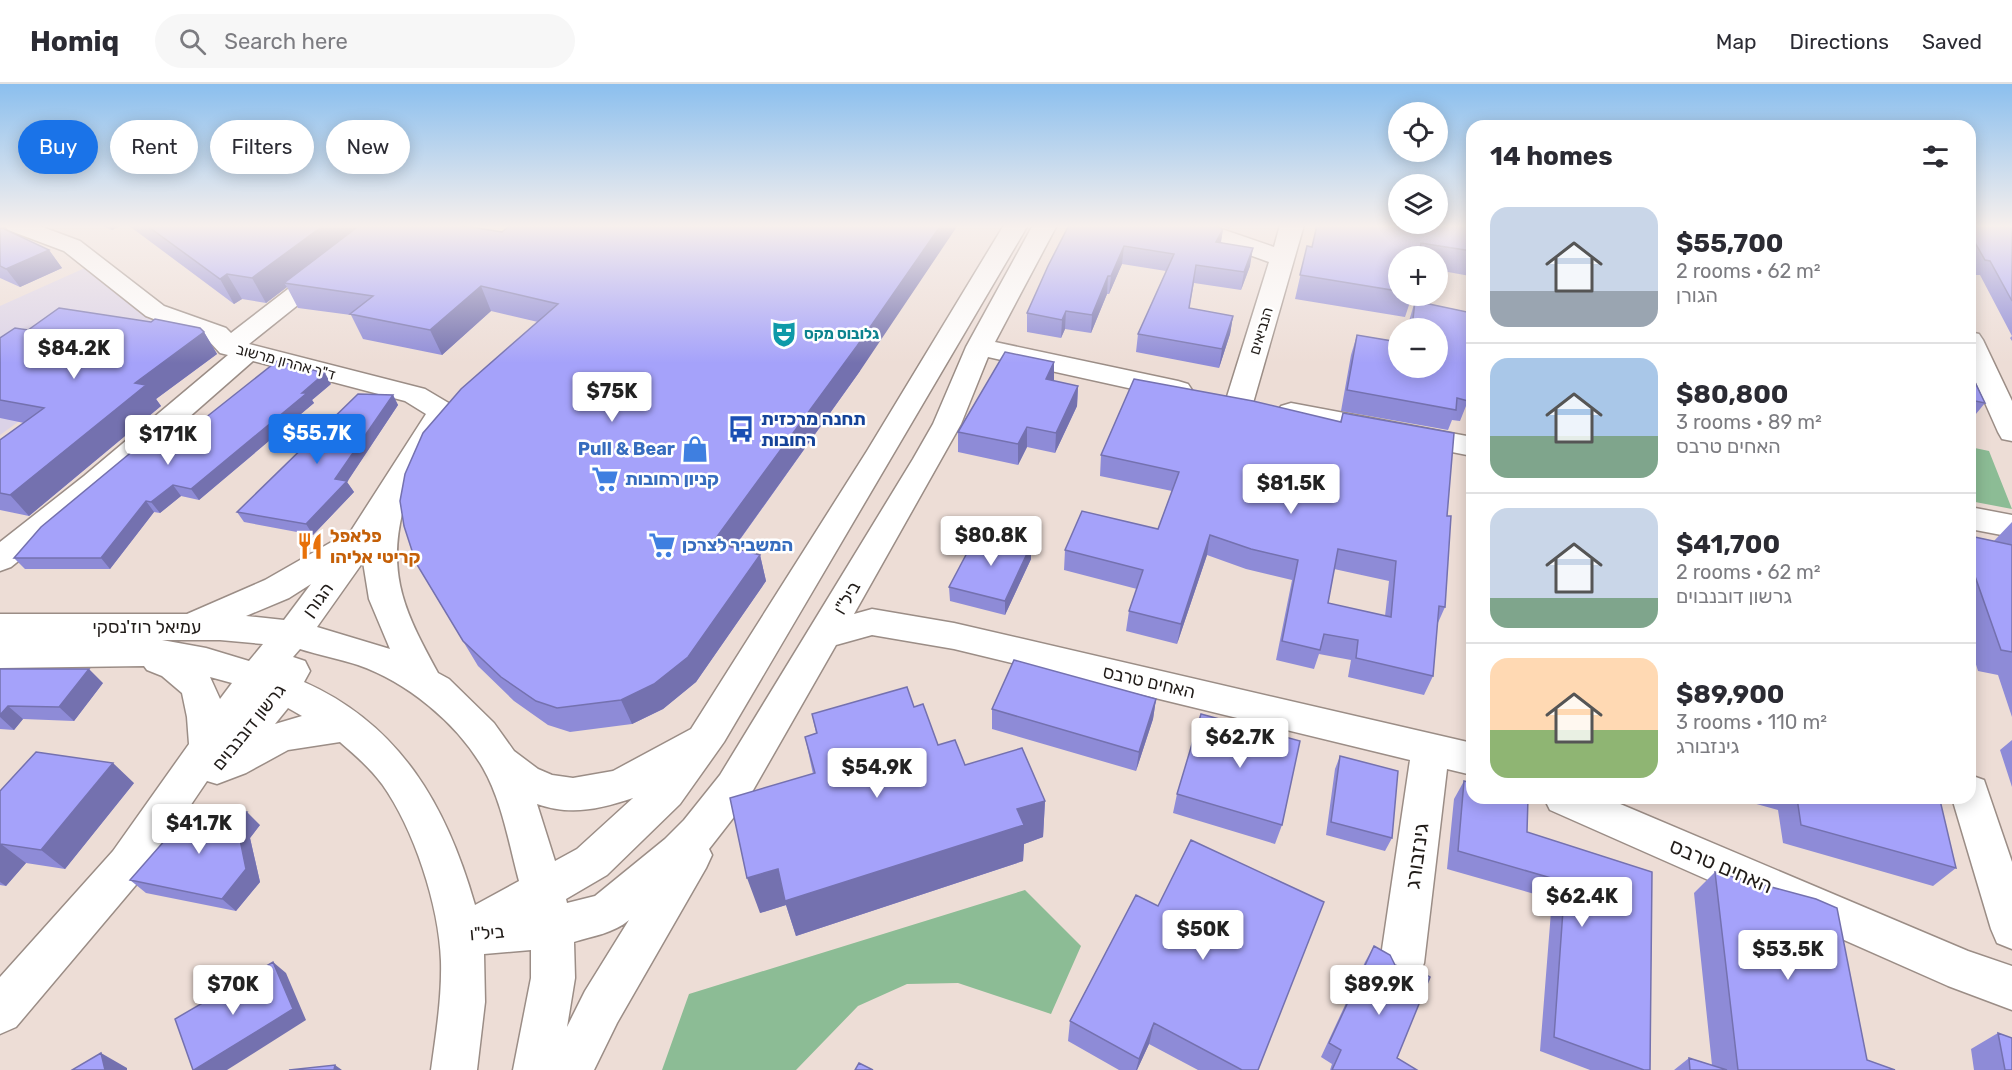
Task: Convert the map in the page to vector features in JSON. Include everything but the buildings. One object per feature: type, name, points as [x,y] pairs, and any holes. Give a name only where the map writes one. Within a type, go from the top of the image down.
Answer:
[{"type":"street","name":"ד\"ר אהרון מרשוב","points":[[104,271],[155,311],[217,334],[238,350],[415,395],[442,411]]},
{"type":"street","points":[[3,556],[95,483],[238,350],[332,271]]},
{"type":"street","name":"ביל\"ו","points":[[547,909],[592,862],[645,815],[666,792],[711,731],[989,271]]},
{"type":"street","name":"ביל\"ו","points":[[461,936],[547,909],[606,913],[679,852],[725,800],[826,634],[933,450],[979,347],[1020,271]]},
{"type":"street","name":"הנביאים","points":[[1220,399],[1276,271]]},
{"type":"street","points":[[979,347],[1220,399],[1466,446]]},
{"type":"street","points":[[1976,353],[2012,432]]},
{"type":"street","name":"הגורן","points":[[293,634],[369,530],[442,411]]},
{"type":"street","name":"הגורן","points":[[395,489],[384,519],[380,547],[383,598],[397,632],[424,681]]},
{"type":"street","points":[[1976,519],[2012,526]]},
{"type":"street","points":[[186,627],[240,606],[294,581],[328,561],[369,530]]},
{"type":"street","name":"האחים טרבס","points":[[826,634],[872,622],[890,623],[1466,758]]},
{"type":"street","name":"עמיאל רוז'נסקי","points":[[0,627],[257,629],[293,634],[370,654],[424,681]]},
{"type":"street","name":"גרשון דובנבוים","points":[[0,1011],[128,864],[269,683],[298,657],[299,645],[293,634]]},
{"type":"street","points":[[131,652],[172,665],[193,678],[204,700],[209,760],[309,729],[344,726]]},
{"type":"street","name":"עמיאל רוז'נסקי","points":[[0,654],[131,652],[176,655],[269,683],[319,708],[385,761],[414,801],[450,889],[461,936],[462,991],[454,1070]]},
{"type":"street","points":[[424,681],[466,717],[500,762],[528,785],[544,792],[566,796],[588,795],[626,784],[711,731]]},
{"type":"street","name":"גינזבורג","points":[[1402,963],[1431,749]]},
{"type":"street","points":[[500,762],[521,814],[547,909],[553,978],[536,1070]]},
{"type":"street","points":[[570,1070],[601,1007],[725,800]]},
{"type":"street","name":"האחים טרבס","points":[[1578,804],[1964,972],[2012,988]]},
{"type":"street","points":[[1974,804],[2012,929]]},
{"type":"shaded area","points":[[78,271],[92,271],[156,322],[0,435],[0,306]]},
{"type":"green space","points":[[1976,448],[1989,451],[2012,509],[1976,502]]},
{"type":"green space","points":[[1025,890],[1081,946],[1051,1014],[958,983],[907,984],[858,1006],[796,1070],[662,1070],[689,994]]},
{"type":"place","name":"גלובוס מקס","points":[[784,334]]},
{"type":"place","name":"תחנה מרכזית רחובות","points":[[741,429]]},
{"type":"place","name":"Pull & Bear","points":[[695,449]]},
{"type":"place","name":"קניון רחובות","points":[[605,479]]},
{"type":"place","name":"המשביר לצרכן","points":[[662,545]]},
{"type":"place","name":"פלאפל קריטי אליהו","points":[[310,546]]}]
